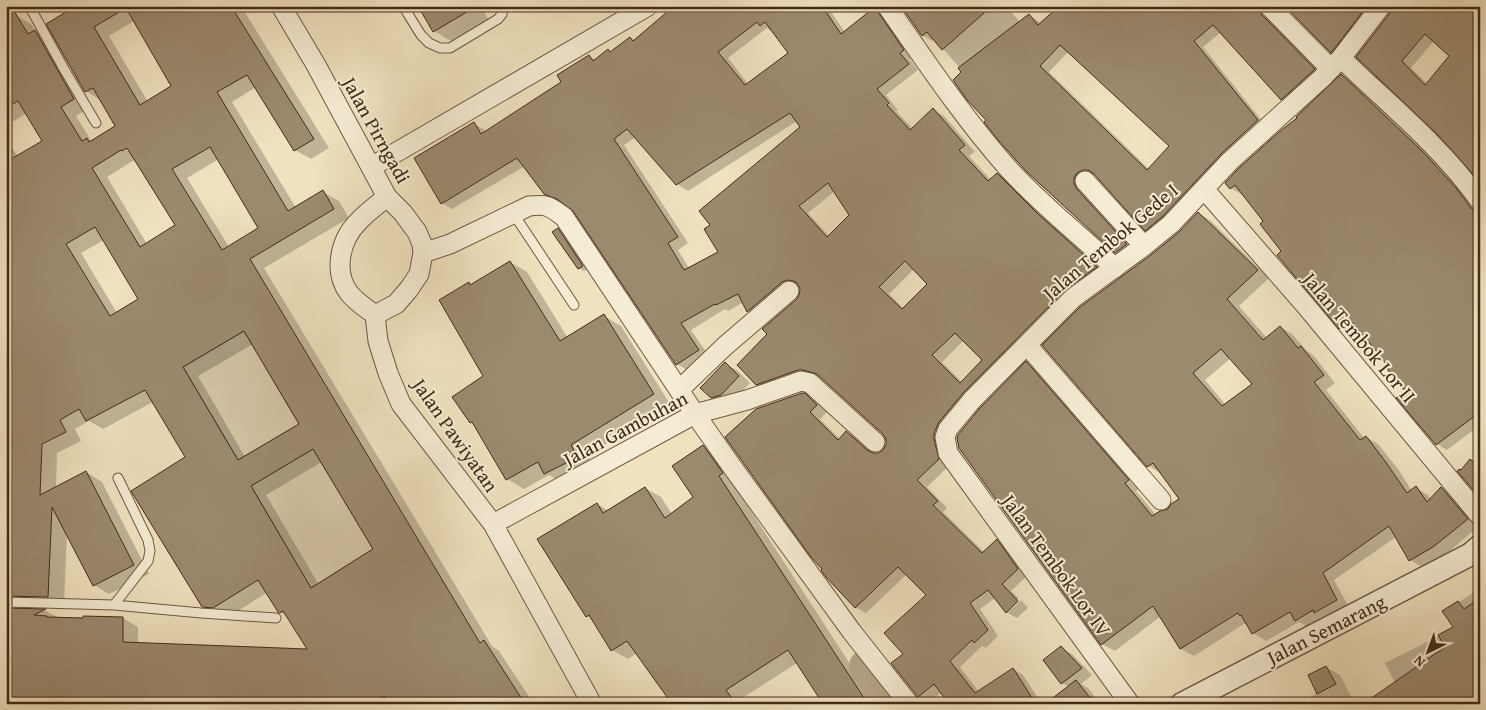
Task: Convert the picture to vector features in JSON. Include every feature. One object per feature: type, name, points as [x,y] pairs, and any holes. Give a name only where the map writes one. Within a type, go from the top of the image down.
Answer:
[{"type":"street","name":"Jalan Pirngadi","points":[[281,6],[316,65],[387,197],[403,213],[417,232],[422,244],[423,253]]},
{"type":"street","points":[[371,168],[648,6]]},
{"type":"street","points":[[887,6],[960,108],[1007,167],[1115,268]]},
{"type":"street","points":[[1269,6],[1436,148],[1468,184],[1480,201]]},
{"type":"street","name":"Jalan Tembok Gede I","points":[[948,453],[945,437],[948,429],[972,400],[1074,298],[1171,224],[1230,161],[1298,101],[1336,63],[1381,6]]},
{"type":"street","points":[[1085,181],[1144,246]]},
{"type":"street","name":"Jalan Tembok Lor II","points":[[1204,189],[1306,306],[1480,516]]},
{"type":"street","points":[[387,197],[356,224],[344,243],[340,262],[341,277],[348,292],[375,315],[396,304],[409,289],[419,274],[423,253],[450,244],[529,206],[543,204],[551,207],[564,217],[695,414],[852,632],[909,704]]},
{"type":"street","points":[[678,390],[725,346],[789,291]]},
{"type":"street","name":"Jalan Pawiyatan","points":[[375,315],[378,341],[388,373],[401,404],[493,524],[592,704]]},
{"type":"street","points":[[1027,345],[1161,500]]},
{"type":"street","name":"Jalan Gambuhan","points":[[493,524],[695,414],[747,400],[801,381],[810,383],[875,442]]},
{"type":"street","name":"Jalan Tembok Lor IV","points":[[948,453],[1130,704]]},
{"type":"street","name":"Jalan Semarang","points":[[1182,704],[1477,551]]},
{"type":"lane","points":[[26,6],[31,9],[96,123]]},
{"type":"lane","points":[[403,6],[421,35],[429,44],[440,48],[450,48],[498,19],[502,14],[502,6]]},
{"type":"lane","points":[[513,213],[574,305]]},
{"type":"lane","points":[[114,605],[146,565],[150,552],[148,540],[118,478]]},
{"type":"lane","points":[[6,602],[114,605],[276,618]]},
{"type":"shaded area","points":[[244,331],[299,424],[238,460],[183,367]]},
{"type":"shaded area","points":[[313,449],[373,549],[311,588],[251,486]]},
{"type":"building","points":[[6,6],[11,6],[28,34],[35,30],[74,99],[61,107],[82,141],[87,138],[89,142],[115,126],[93,88],[85,92],[46,24],[76,6],[231,6],[314,139],[294,151],[247,75],[217,92],[288,211],[323,190],[334,209],[250,259],[480,643],[484,640],[525,704],[388,704],[384,696],[371,704],[157,704],[157,700],[119,698],[119,704],[6,704],[6,608],[46,609],[34,615],[47,617],[123,617],[123,642],[307,649],[283,611],[278,612],[258,580],[213,608],[202,607],[131,491],[185,457],[145,390],[86,421],[79,409],[60,420],[66,432],[42,444],[40,495],[86,471],[134,565],[93,586],[52,507],[48,597],[6,596],[6,162],[42,141],[18,101],[6,108]],"holes":[[[126,8],[171,86],[140,105],[94,27]],[[210,147],[258,228],[222,250],[172,169]],[[127,148],[175,225],[140,247],[92,168]],[[95,227],[138,299],[110,316],[66,244]],[[244,331],[299,424],[238,460],[183,367]],[[313,449],[373,549],[311,588],[251,486]]]},
{"type":"building","points":[[418,6],[477,6],[433,32]]},
{"type":"building","points":[[674,6],[822,6],[841,34],[876,6],[878,12],[904,50],[900,53],[909,64],[877,89],[889,103],[887,105],[910,130],[933,108],[965,145],[959,150],[988,181],[997,173],[1038,214],[1097,267],[1065,290],[963,393],[939,422],[934,433],[939,459],[917,480],[938,501],[933,505],[982,553],[997,539],[1018,569],[1002,584],[1018,601],[1006,613],[988,590],[970,603],[988,630],[974,643],[972,640],[950,661],[975,693],[1013,668],[1036,704],[949,704],[934,684],[918,697],[891,663],[903,654],[884,633],[926,595],[898,567],[855,608],[826,577],[725,437],[756,409],[805,393],[817,405],[810,412],[838,440],[846,431],[873,453],[883,450],[886,445],[886,439],[883,434],[817,374],[798,370],[756,385],[737,365],[767,334],[762,329],[797,299],[800,289],[797,283],[787,280],[782,282],[747,312],[738,294],[715,304],[681,323],[699,350],[676,365],[573,211],[557,199],[544,194],[517,158],[441,204],[414,158],[474,122],[481,134],[561,82],[557,75],[589,55],[593,61],[608,49],[610,52],[630,37],[633,41]],"holes":[[[757,22],[760,26],[765,22],[788,53],[745,85],[718,52]],[[790,113],[800,127],[699,211],[710,225],[704,229],[718,252],[684,270],[668,243],[678,237],[614,139],[627,129],[676,185]],[[828,183],[849,215],[827,237],[799,206]],[[905,261],[927,284],[902,309],[879,287]],[[955,333],[982,360],[960,383],[932,355]]]},
{"type":"building","points":[[901,6],[992,6],[942,50],[927,32],[922,36]]},
{"type":"building","points":[[1059,6],[1258,6],[1261,14],[1315,69],[1281,100],[1213,25],[1194,41],[1258,120],[1222,153],[1163,216],[1145,231],[1093,173],[1083,170],[1077,173],[1074,178],[1076,188],[1127,244],[1115,253],[1027,172],[998,140],[984,122],[986,120],[967,100],[953,80],[961,72],[958,68],[1029,14],[1038,25]],"holes":[[[1060,45],[1169,146],[1147,170],[1040,66]]]},
{"type":"building","points":[[1285,6],[1367,6],[1331,53]]},
{"type":"building","points":[[1392,6],[1480,6],[1480,182],[1439,136],[1356,57],[1390,13]],"holes":[[[1425,34],[1449,56],[1425,85],[1402,61]]]},
{"type":"building","points":[[1341,74],[1423,152],[1456,188],[1471,208],[1480,212],[1480,412],[1436,445],[1396,398],[1405,391],[1387,369],[1389,368],[1377,352],[1350,320],[1339,329],[1277,255],[1281,251],[1260,224],[1263,221],[1235,185],[1230,189],[1225,183],[1238,169],[1297,118]]},
{"type":"building","points":[[1198,212],[1258,270],[1227,299],[1263,340],[1280,326],[1298,348],[1301,346],[1324,375],[1314,382],[1360,440],[1366,436],[1407,493],[1416,486],[1427,502],[1441,487],[1468,519],[1433,547],[1409,561],[1389,526],[1323,573],[1337,600],[1314,613],[1313,610],[1295,621],[1290,612],[1252,634],[1238,613],[1180,649],[1153,606],[1101,645],[959,448],[957,438],[980,408],[1026,361],[1129,480],[1125,483],[1152,516],[1168,509],[1171,504],[1179,499],[1153,463],[1147,467],[1042,345],[1080,307],[1178,233]],"holes":[[[1221,349],[1252,384],[1222,406],[1193,373]]]},
{"type":"building","points":[[558,228],[583,266],[578,269],[552,232]]},
{"type":"building","points":[[510,261],[560,341],[604,314],[654,394],[571,445],[578,457],[544,474],[538,462],[506,480],[472,422],[470,423],[452,397],[483,376],[439,300],[469,282],[470,285]]},
{"type":"building","points":[[725,362],[739,376],[721,395],[711,398],[700,388]]},
{"type":"building","points":[[703,445],[723,473],[719,476],[868,704],[823,704],[788,650],[726,690],[736,704],[672,704],[627,641],[611,651],[589,615],[586,617],[537,539],[597,503],[603,513],[645,487],[665,518],[693,497],[672,466]]},
{"type":"building","points":[[1470,459],[1480,468],[1480,498],[1457,471],[1461,470]]},
{"type":"building","points":[[1480,598],[1480,704],[1363,704],[1445,647],[1438,635],[1453,627],[1442,611],[1458,601],[1464,609]]},
{"type":"building","points":[[1061,646],[1082,668],[1061,684],[1043,660]]},
{"type":"building","points":[[1326,666],[1336,684],[1317,694],[1308,675]]},
{"type":"building","points":[[1076,680],[1095,704],[1045,704]]},
{"type":"waterway","points":[[868,667],[895,704]]}]
